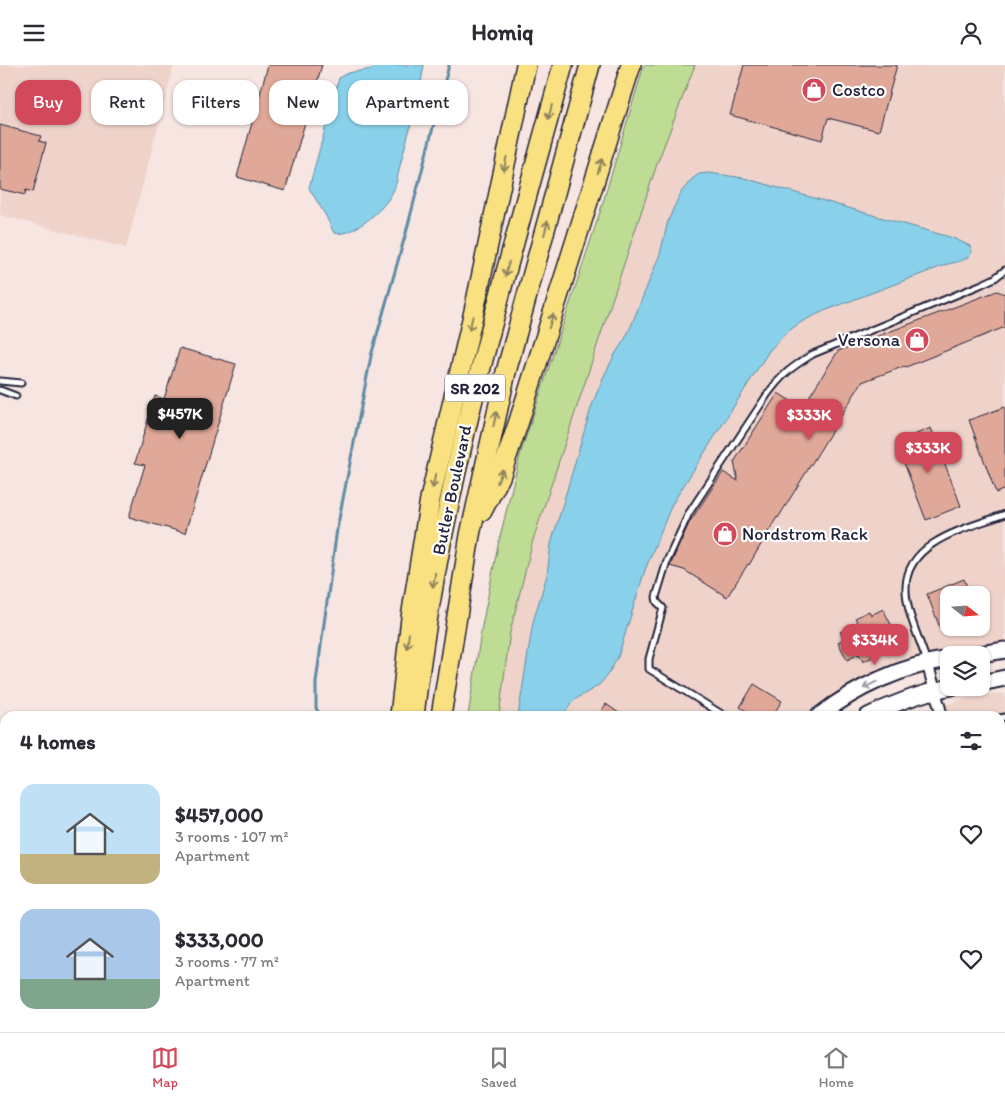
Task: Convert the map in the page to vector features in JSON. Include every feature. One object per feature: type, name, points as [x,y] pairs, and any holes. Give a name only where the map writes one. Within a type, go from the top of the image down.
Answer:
[{"type":"highway","points":[[401,711],[414,595],[430,499],[474,311],[526,65]]},
{"type":"highway","name":"Butler Boulevard","points":[[415,711],[424,640],[441,540],[466,426],[490,330],[563,65]]},
{"type":"highway","name":"Butler Boulevard","points":[[442,711],[470,535],[506,372],[590,65]]},
{"type":"highway","points":[[470,535],[500,477],[513,440],[631,65]]},
{"type":"street","points":[[990,652],[1005,650]]},
{"type":"street","points":[[825,711],[856,692],[899,671],[927,662],[940,660]]},
{"type":"street","points":[[927,662],[941,711]]},
{"type":"street","points":[[990,681],[1005,678]]},
{"type":"street","points":[[878,711],[897,702],[940,689]]},
{"type":"lane","points":[[717,711],[649,669],[649,659],[664,608],[659,605],[656,597],[667,561],[689,513],[767,395],[779,378],[790,369],[813,354],[980,285],[995,278],[1005,270]]},
{"type":"lane","points":[[0,381],[21,383]]},
{"type":"lane","points":[[0,389],[16,396]]},
{"type":"lane","points":[[927,662],[911,615],[906,588],[908,573],[920,553],[930,544],[1005,514]]},
{"type":"shaded area","points":[[0,65],[174,65],[163,107],[163,80],[91,80],[91,125],[158,125],[126,248],[0,215]]},
{"type":"shaded area","points":[[695,65],[1005,65],[1005,641],[971,646],[940,646],[940,652],[904,660],[841,692],[812,711],[500,711],[510,632],[533,540],[657,164]]},
{"type":"shaded area","points":[[1005,693],[1005,711],[923,711],[969,698]]},
{"type":"green space","points":[[644,65],[695,65],[657,164],[533,540],[510,632],[500,711],[469,711],[482,626],[498,545],[520,455],[601,209]]},
{"type":"water","points":[[379,65],[424,65],[421,80],[348,80],[348,125],[411,125],[396,183],[387,201],[374,215],[357,227],[349,231],[334,233],[309,188],[326,125],[338,125],[339,78],[349,73],[374,68]]},
{"type":"water","points":[[709,173],[744,178],[953,238],[970,246],[972,252],[962,261],[948,264],[824,311],[803,321],[787,332],[769,351],[672,504],[645,570],[618,657],[606,677],[595,688],[575,700],[567,711],[519,711],[533,622],[547,575],[551,544],[592,405],[602,380],[631,326],[660,254],[668,221],[675,205],[682,191],[699,174]]},
{"type":"building","points":[[268,65],[322,65],[318,80],[269,80],[269,125],[304,125],[285,191],[237,177],[251,125],[259,125],[259,98]]},
{"type":"building","name":"Costco","points":[[744,65],[897,65],[879,131],[828,118],[822,140],[730,115]]},
{"type":"building","points":[[0,125],[41,136],[39,141],[46,143],[33,192],[26,190],[25,195],[0,189]]},
{"type":"building","points":[[997,291],[1005,294],[1005,327],[906,367],[862,382],[749,565],[727,597],[684,570],[670,566],[689,523],[723,472],[738,481],[734,462],[778,393],[802,408],[838,351]]},
{"type":"building","points":[[180,348],[236,364],[185,533],[129,517],[145,465],[135,463],[155,396],[164,399]]},
{"type":"building","points":[[1005,407],[1005,489],[996,493],[969,420]]},
{"type":"building","points":[[931,428],[961,506],[926,520],[896,442]]},
{"type":"building","points":[[964,579],[967,586],[947,586]]},
{"type":"building","points":[[940,589],[940,628],[927,594]]},
{"type":"building","points":[[883,609],[900,642],[863,662],[859,654],[847,660],[838,642],[844,639],[840,632],[858,623],[855,618],[869,611],[871,615]]},
{"type":"building","points":[[754,684],[782,701],[775,711],[746,711],[740,707]]},
{"type":"building","points":[[606,704],[616,711],[601,711]]},
{"type":"waterway","points":[[318,711],[316,682],[337,529],[371,356],[407,229],[449,65]]},
{"type":"place","name":"Costco","points":[[814,90]]},
{"type":"place","name":"Versona","points":[[917,340]]},
{"type":"place","name":"Nordstrom Rack","points":[[725,534]]}]
